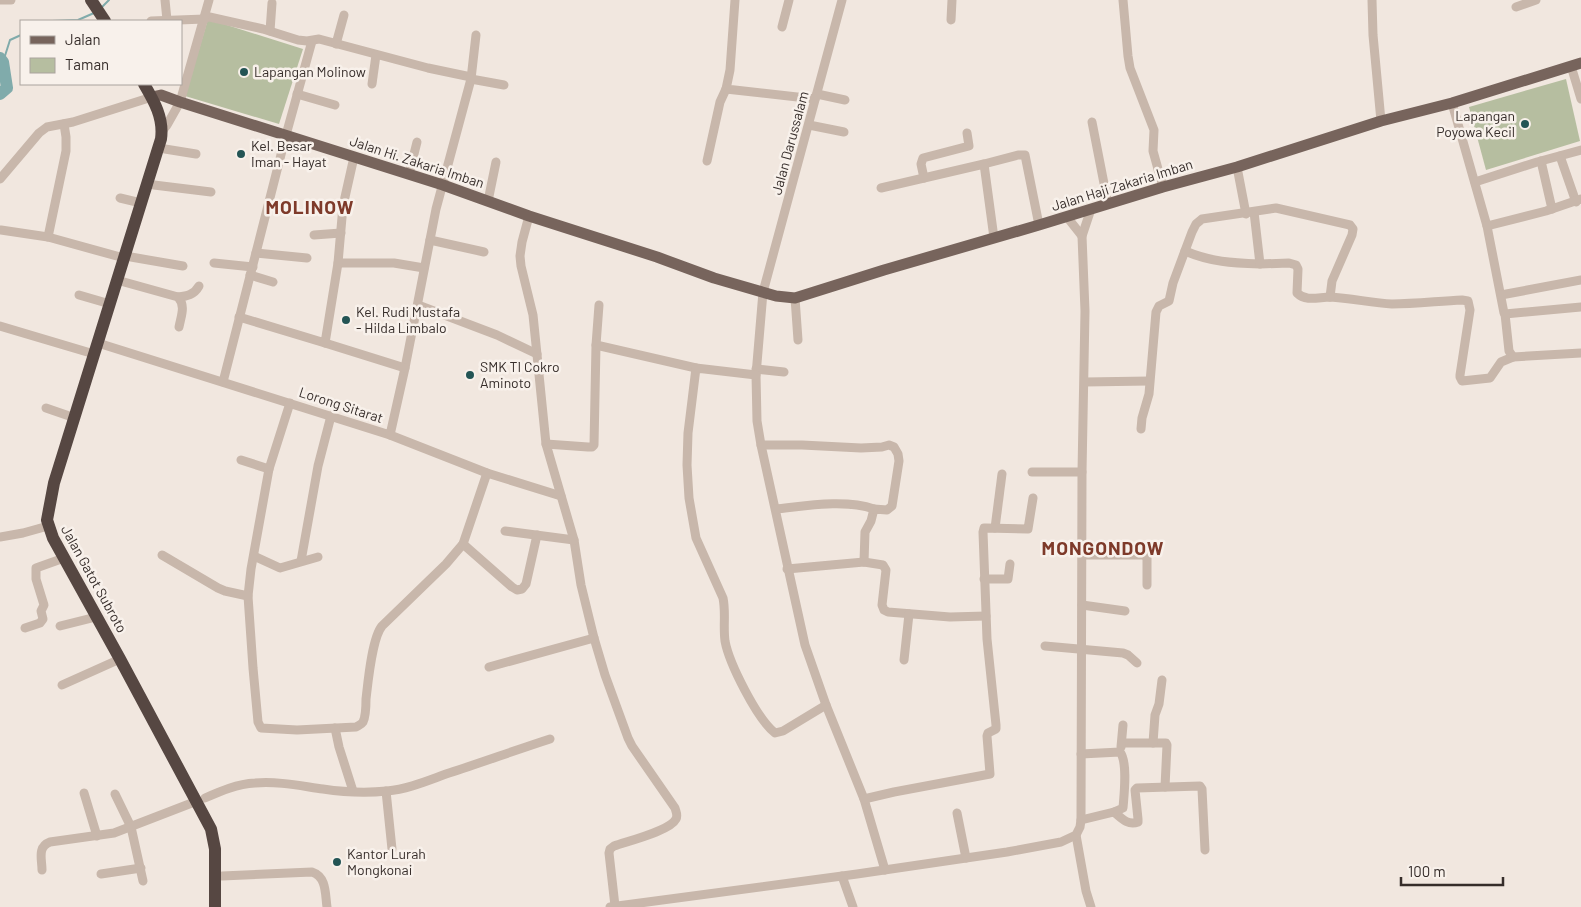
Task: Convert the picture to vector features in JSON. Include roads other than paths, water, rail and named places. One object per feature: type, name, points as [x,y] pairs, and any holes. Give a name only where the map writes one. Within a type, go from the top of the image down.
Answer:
[{"type":"highway","points":[[153,92],[165,136]]},
{"type":"highway","name":"Jalan Gatot Subroto","points":[[147,701],[120,659],[64,558],[44,527],[47,511],[57,487],[110,304],[128,258],[154,178],[165,136]]},
{"type":"highway","name":"Jalan Gatot Subroto","points":[[154,178],[141,203],[124,282],[75,418],[57,487],[54,510],[57,528],[68,552],[105,616],[147,701],[201,799],[214,817],[221,837],[222,907]]},
{"type":"highway","name":"Jalan Gatot Subroto","points":[[201,799],[213,837],[215,907]]},
{"type":"main road","name":"Jalan Haji Zakaria Imban","points":[[672,263],[714,278],[781,297],[795,298],[1163,187],[1236,167],[1381,121],[1576,65]]},
{"type":"main road","name":"Jalan Hi. Zakaria Imban","points":[[153,92],[443,185],[529,216],[672,263]]},
{"type":"street","points":[[0,0],[12,0]]},
{"type":"street","points":[[165,0],[167,20],[205,17],[270,31],[298,40],[319,39],[376,55],[504,85]]},
{"type":"street","points":[[196,154],[165,136],[180,102],[209,0]]},
{"type":"street","points":[[707,161],[720,102],[726,89],[730,70],[735,0]]},
{"type":"street","points":[[782,27],[789,0]]},
{"type":"street","name":"Jalan Darussalam","points":[[842,0],[764,292],[756,372],[757,421],[787,569],[805,645],[826,705],[864,799],[882,870]]},
{"type":"street","points":[[951,20],[952,0]]},
{"type":"street","points":[[1123,0],[1130,68],[1154,130],[1153,152],[1163,187]]},
{"type":"street","points":[[1372,0],[1373,35],[1381,121]]},
{"type":"street","points":[[1516,7],[1536,0]]},
{"type":"street","points":[[270,31],[272,3]]},
{"type":"street","points":[[336,44],[344,15]]},
{"type":"street","name":"Lorong Sitarat","points":[[0,326],[99,347],[223,382],[390,435],[406,368],[436,209],[471,78],[476,36]]},
{"type":"street","points":[[223,382],[312,40]]},
{"type":"street","points":[[372,84],[376,55]]},
{"type":"street","points":[[1576,65],[1581,100]]},
{"type":"street","points":[[726,89],[845,100]]},
{"type":"street","points":[[0,179],[41,130],[46,127],[64,124],[153,92]]},
{"type":"street","points":[[297,94],[335,104]]},
{"type":"street","points":[[1452,102],[1487,226],[1505,314],[1509,351],[1513,357]]},
{"type":"street","points":[[1092,122],[1108,204]]},
{"type":"street","points":[[48,238],[66,151],[64,124]]},
{"type":"street","points":[[809,125],[844,132]]},
{"type":"street","points":[[924,178],[921,164],[923,158],[969,146],[967,134]]},
{"type":"street","points":[[409,174],[416,142]]},
{"type":"street","points":[[1475,182],[1581,150]]},
{"type":"street","points":[[881,188],[1018,155],[1025,155],[1039,225]]},
{"type":"street","points":[[1487,226],[1578,201],[1560,156]]},
{"type":"street","points":[[324,343],[338,263],[343,206],[354,157]]},
{"type":"street","points":[[1541,161],[1552,209]]},
{"type":"street","points":[[488,201],[496,162]]},
{"type":"street","points":[[984,164],[994,238]]},
{"type":"street","points":[[1236,167],[1250,213],[1260,264]]},
{"type":"street","points":[[154,178],[211,192]]},
{"type":"street","points":[[120,198],[141,203]]},
{"type":"street","points":[[1141,429],[1149,394],[1156,312],[1159,306],[1169,301],[1192,232],[1199,221],[1276,208],[1348,224],[1352,227],[1352,232],[1332,281],[1330,297]]},
{"type":"street","points":[[1090,210],[1082,236],[1085,284],[1082,472],[1081,820],[1076,835],[1086,891],[1091,907]]},
{"type":"street","points":[[529,216],[520,256],[523,277],[533,315],[546,444],[574,540],[581,585],[605,675],[632,746],[675,808],[677,816],[676,820],[662,830],[610,849],[615,906]]},
{"type":"street","points":[[1067,216],[1082,236]]},
{"type":"street","points":[[1,230],[48,238],[128,258],[183,266]]},
{"type":"street","points":[[314,235],[341,233]]},
{"type":"street","points":[[430,240],[484,252]]},
{"type":"street","points":[[1185,251],[1217,262],[1294,264],[1298,270],[1298,295],[1312,299],[1330,297],[1392,304],[1466,301],[1470,303],[1470,310],[1460,375],[1460,379],[1465,381],[1490,378],[1501,362],[1513,357],[1581,353]]},
{"type":"street","points":[[256,253],[307,258]]},
{"type":"street","points":[[338,263],[394,262],[424,268]]},
{"type":"street","points":[[214,263],[252,271],[273,282]]},
{"type":"street","points":[[1501,295],[1581,280]]},
{"type":"street","points":[[124,282],[178,297],[191,294],[199,286]]},
{"type":"street","points":[[80,295],[110,304]]},
{"type":"street","points":[[178,297],[183,307],[179,327]]},
{"type":"street","points":[[795,298],[798,340]]},
{"type":"street","points":[[546,444],[588,447],[594,445],[596,345],[599,304]]},
{"type":"street","points":[[418,305],[497,335],[537,354]]},
{"type":"street","points":[[1505,314],[1581,307]]},
{"type":"street","points":[[239,317],[406,368]]},
{"type":"street","points":[[596,345],[696,368],[784,372]]},
{"type":"street","points":[[696,368],[688,433],[689,498],[696,538],[723,598],[725,606],[725,640],[729,655],[747,694],[769,728],[775,733],[783,731],[826,705]]},
{"type":"street","points":[[1084,382],[1149,382]]},
{"type":"street","points":[[290,403],[270,469],[248,596],[253,668],[261,728],[297,730],[356,727],[364,721],[374,648],[379,629],[446,564],[463,544],[487,473]]},
{"type":"street","points":[[46,408],[75,418]]},
{"type":"street","points":[[301,561],[318,466],[331,416]]},
{"type":"street","points":[[390,435],[487,473],[561,496]]},
{"type":"street","points":[[761,445],[862,448],[882,448],[889,445],[894,447],[898,454],[892,506],[887,510],[864,506],[837,505],[776,509]]},
{"type":"street","points":[[241,460],[270,469]]},
{"type":"street","points":[[1032,472],[1082,472]]},
{"type":"street","points":[[995,528],[1002,474]]},
{"type":"street","points":[[864,799],[990,774],[987,736],[988,733],[996,729],[996,725],[990,675],[982,532],[984,528],[1028,529],[1033,498]]},
{"type":"street","points":[[864,562],[865,532],[871,521],[874,509]]},
{"type":"street","points":[[0,537],[44,527]]},
{"type":"street","points":[[505,531],[574,540]]},
{"type":"street","points":[[463,544],[517,590],[522,589],[526,584],[537,535]]},
{"type":"street","points":[[162,555],[224,591],[248,596]]},
{"type":"street","points":[[1083,555],[1144,555],[1146,558],[1147,585]]},
{"type":"street","points":[[253,562],[280,568],[318,557]]},
{"type":"street","points":[[25,628],[40,623],[43,619],[41,611],[44,605],[36,579],[36,568],[64,558]]},
{"type":"street","points":[[787,569],[864,562],[883,565],[886,570],[881,599],[884,610],[888,612],[950,617],[986,616]]},
{"type":"street","points":[[984,579],[1008,579],[1010,564]]},
{"type":"street","points":[[1082,605],[1125,611]]},
{"type":"street","points":[[904,660],[909,614]]},
{"type":"street","points":[[60,626],[96,617]]},
{"type":"street","points":[[489,668],[594,638]]},
{"type":"street","points":[[1045,646],[1123,653],[1137,663]]},
{"type":"street","points":[[62,685],[120,659]]},
{"type":"street","points":[[1153,742],[1155,716],[1159,704],[1162,680]]},
{"type":"street","points":[[1081,820],[1123,808],[1125,774],[1121,747],[1124,725]]},
{"type":"street","points":[[335,728],[353,791]]},
{"type":"street","points":[[42,870],[41,852],[45,844],[114,833],[131,828],[231,788],[258,782],[292,784],[325,790],[386,791],[413,786],[550,738]]},
{"type":"street","points":[[1081,754],[1153,742],[1164,742],[1167,745],[1165,787]]},
{"type":"street","points":[[1114,812],[1126,822],[1135,823],[1138,822],[1136,790],[1140,788],[1200,786],[1202,789],[1205,850]]},
{"type":"street","points":[[386,791],[392,849]]},
{"type":"street","points":[[84,793],[97,836]]},
{"type":"street","points":[[115,794],[131,828],[143,881]]},
{"type":"street","points":[[957,813],[966,858]]},
{"type":"street","points":[[610,907],[966,858],[1060,842],[1076,835]]},
{"type":"street","points":[[101,874],[141,868]]},
{"type":"street","points":[[222,876],[312,872],[317,874],[324,883],[327,907]]},
{"type":"street","points":[[842,876],[853,907]]},
{"type":"street","points":[[682,897],[684,907]]},
{"type":"waterway","points":[[102,7],[109,0]]},
{"type":"waterway","points":[[78,20],[94,13]]},
{"type":"waterway","points":[[3,62],[10,40],[20,35]]},
{"type":"waterway","points":[[0,58],[3,62],[7,88],[0,94]]},
{"type":"place","name":"Lapangan Molinow","points":[[244,72]]},
{"type":"place","name":"Lapangan Poyowa Kecil","points":[[1525,124]]},
{"type":"place","name":"Kel. Besar Iman - Hayat","points":[[241,154]]},
{"type":"place","name":"Kel. Rudi Mustafa - Hilda Limbalo","points":[[346,320]]},
{"type":"place","name":"SMK TI Cokro Aminoto","points":[[470,375]]},
{"type":"place","name":"Kantor Lurah Mongkonai","points":[[337,862]]},
{"type":"district","name":"MOLINOW","points":[[310,207]]},
{"type":"district","name":"MONGONDOW","points":[[1103,548]]}]
